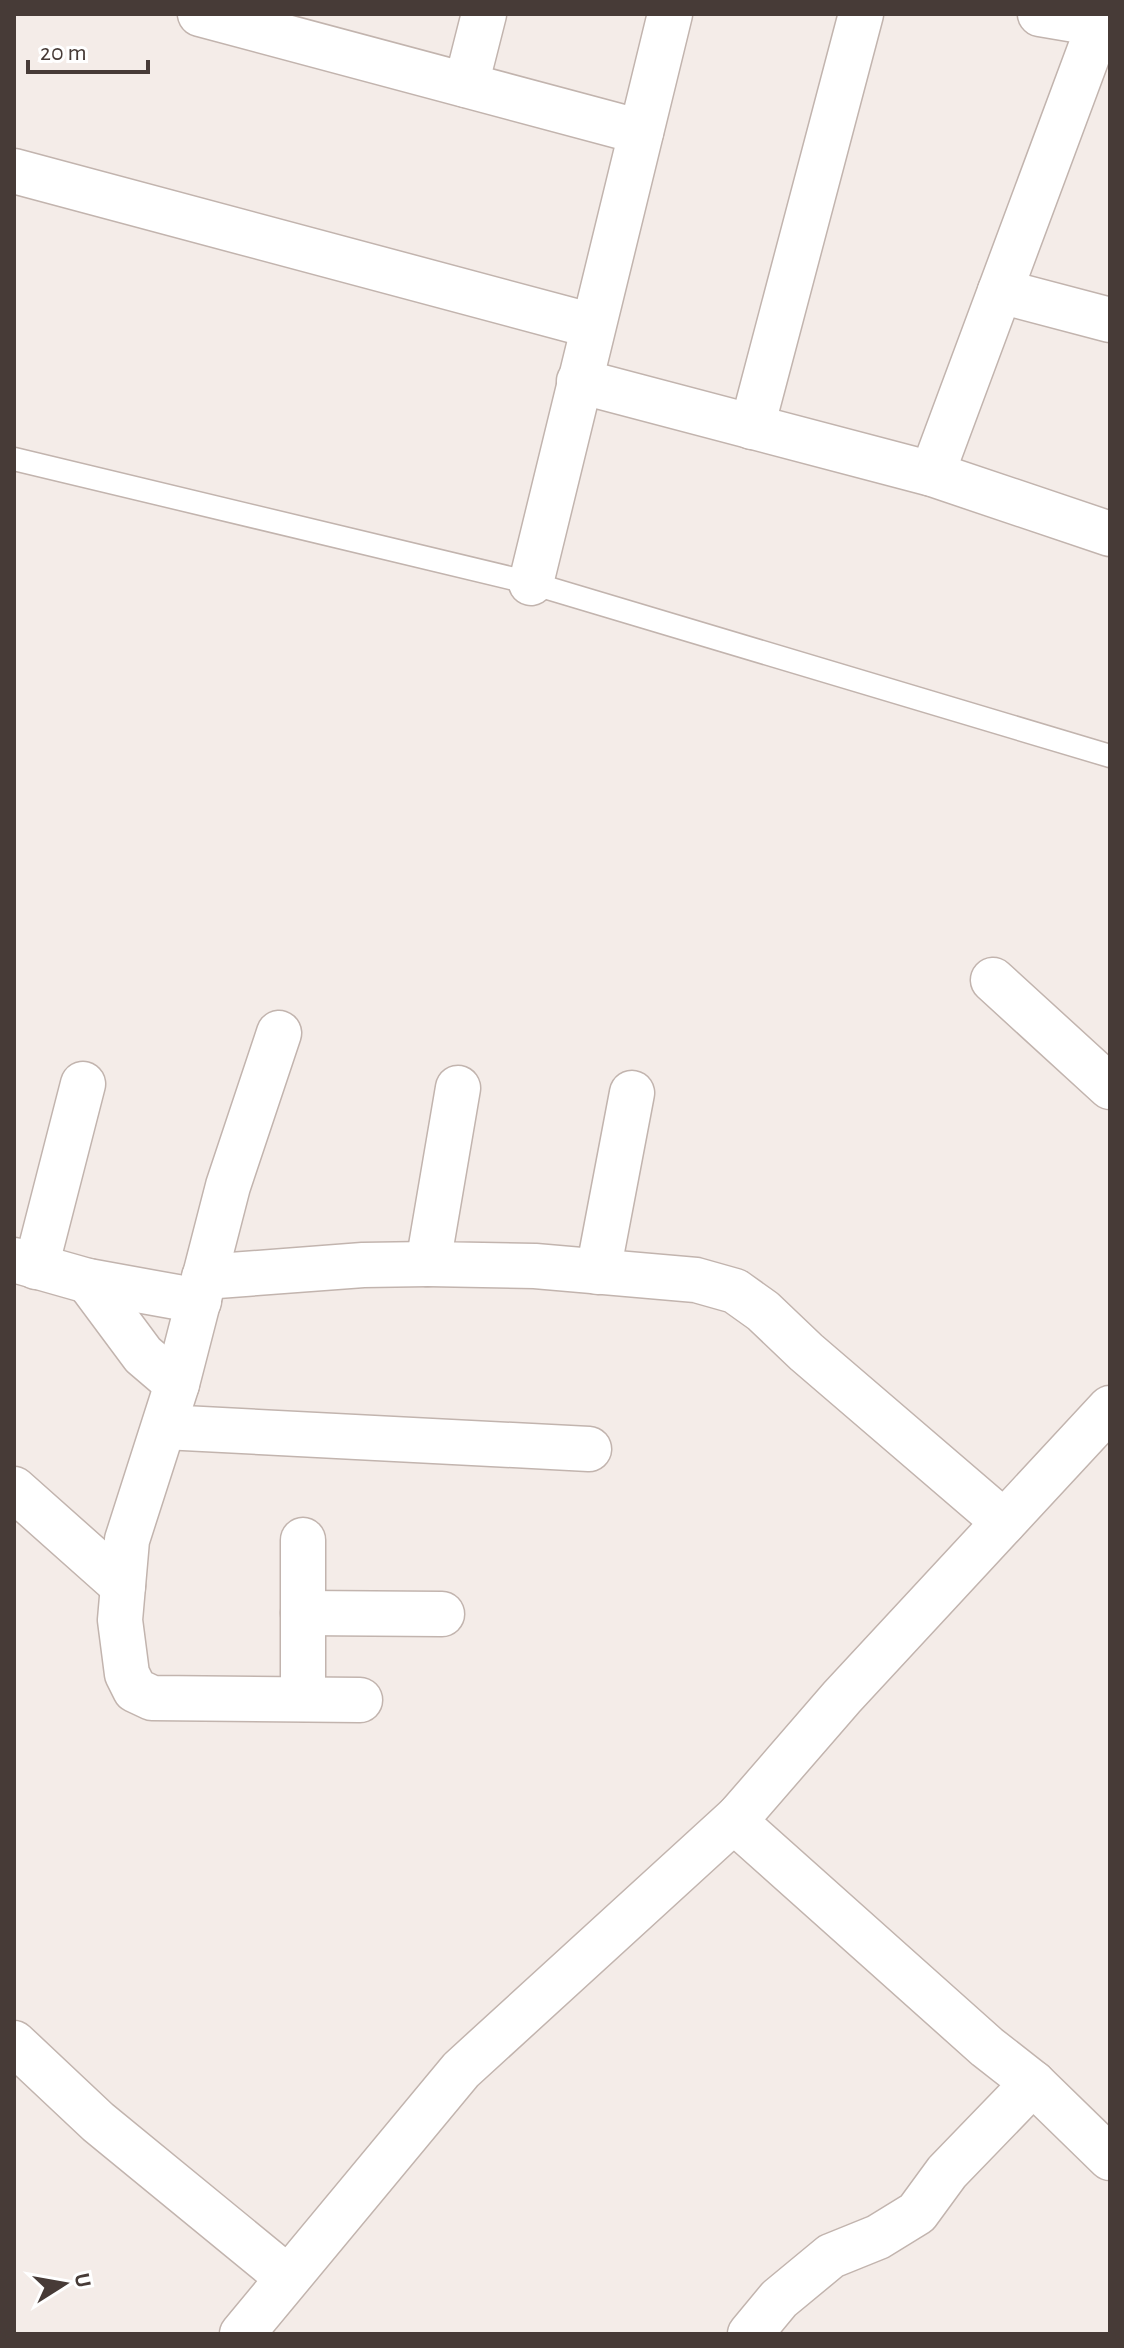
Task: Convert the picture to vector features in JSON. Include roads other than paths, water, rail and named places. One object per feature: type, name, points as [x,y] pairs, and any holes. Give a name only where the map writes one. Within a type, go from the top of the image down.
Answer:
[{"type":"street","points":[[200,14],[293,26],[466,85],[641,132]]},
{"type":"street","points":[[466,85],[484,14]]},
{"type":"street","points":[[531,583],[670,14]]},
{"type":"street","points":[[752,427],[861,14]]},
{"type":"street","points":[[932,474],[1101,19],[1040,14]]},
{"type":"street","points":[[14,171],[593,326]]},
{"type":"street","points":[[1000,291],[1110,320]]},
{"type":"street","points":[[579,381],[932,474],[1110,534]]},
{"type":"street","points":[[993,980],[1110,1087]]},
{"type":"street","points":[[279,1033],[228,1186],[177,1384],[127,1540],[120,1620],[127,1674],[135,1690],[152,1698],[360,1700]]},
{"type":"street","points":[[83,1084],[25,1264],[88,1281],[202,1289],[363,1265],[535,1266],[696,1280],[735,1291],[763,1311],[817,1362],[1004,1522]]},
{"type":"street","points":[[428,1264],[458,1088]]},
{"type":"street","points":[[598,1272],[632,1093]]},
{"type":"street","points":[[88,1281],[143,1355],[177,1384]]},
{"type":"street","points":[[242,2334],[461,2070],[739,1816],[842,1697],[1110,1408]]},
{"type":"street","points":[[164,1427],[589,1449]]},
{"type":"street","points":[[14,1489],[123,1586]]},
{"type":"street","points":[[303,1540],[303,1699]]},
{"type":"street","points":[[303,1613],[442,1614]]},
{"type":"street","points":[[739,1816],[743,1829],[987,2047],[1033,2083],[1110,2158]]},
{"type":"street","points":[[14,2043],[98,2122],[287,2277]]},
{"type":"street","points":[[750,2334],[779,2299],[831,2256],[878,2237],[917,2213],[947,2172],[1033,2083]]},
{"type":"lane","points":[[14,459],[531,583],[1110,756]]}]
